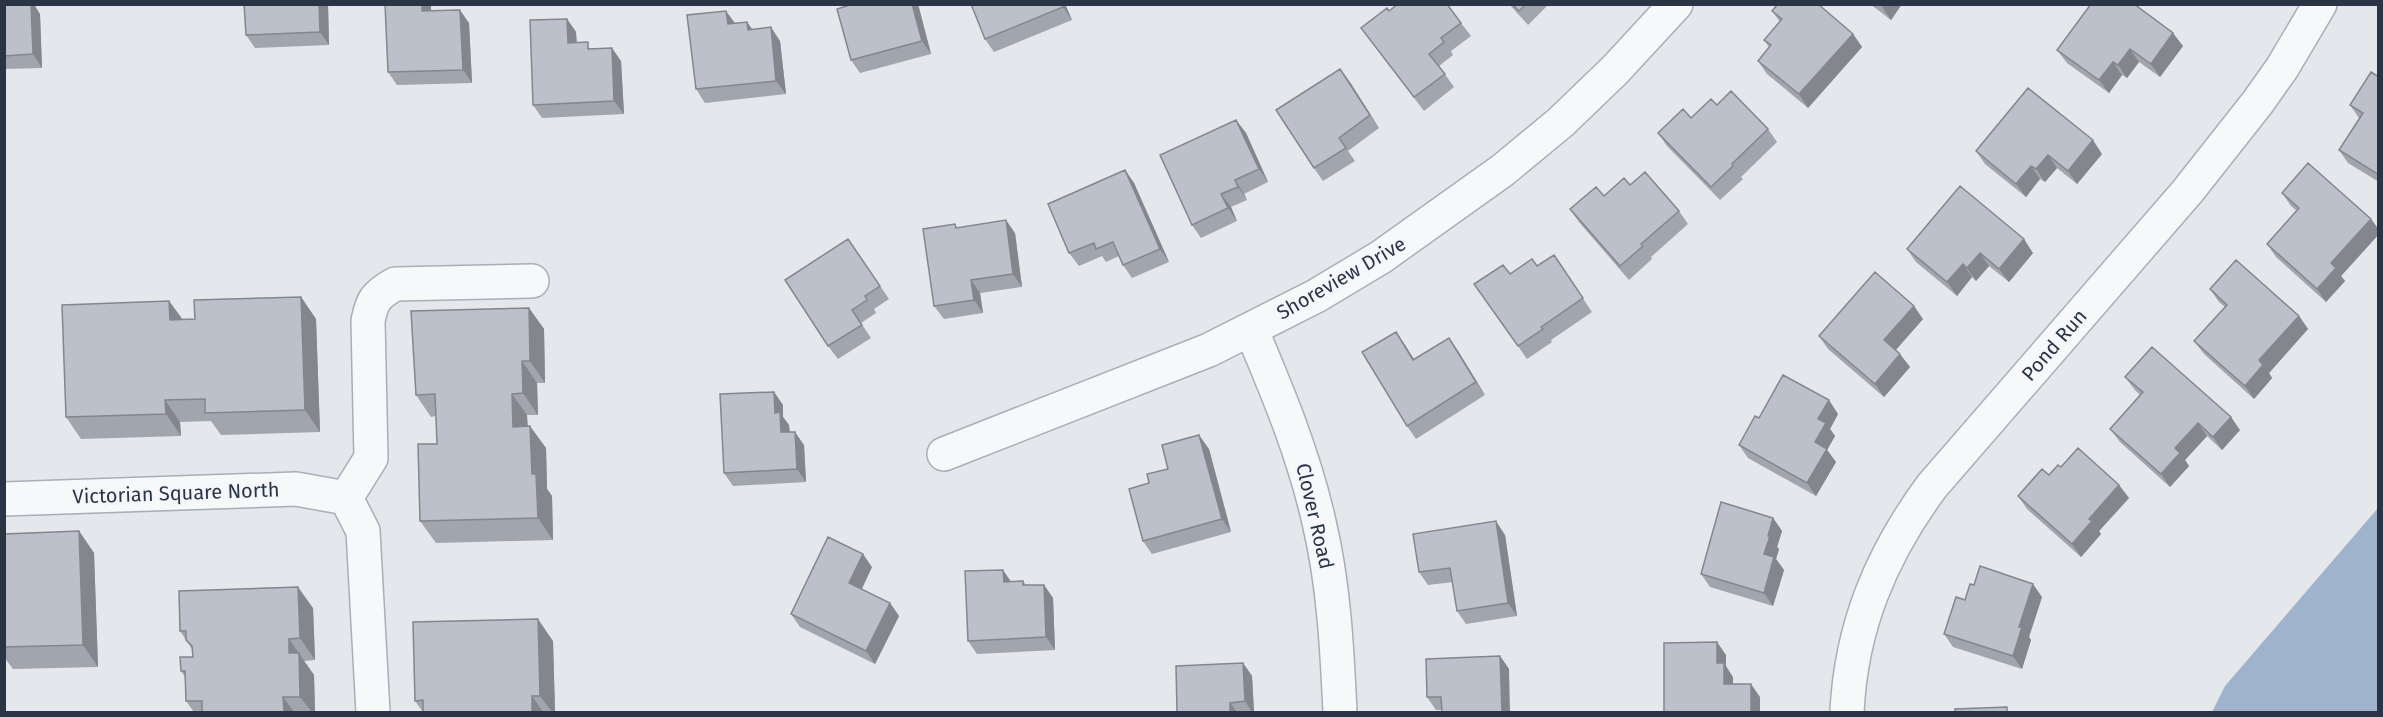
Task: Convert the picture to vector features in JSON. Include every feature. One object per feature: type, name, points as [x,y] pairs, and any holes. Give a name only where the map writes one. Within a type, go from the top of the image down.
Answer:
[{"type":"street","name":"Shoreview Drive","points":[[944,454],[1209,350],[1316,296],[1381,257],[1503,170],[1560,122],[1615,70],[1676,4]]},
{"type":"street","name":"Pond Run","points":[[1847,712],[1848,687],[1860,624],[1883,563],[1908,518],[1932,486],[2187,192],[2258,102],[2282,68],[2320,4]]},
{"type":"street","points":[[373,712],[368,587],[363,531],[346,498],[371,458],[368,321],[371,304],[381,292],[395,285],[532,281]]},
{"type":"street","name":"Clover Road","points":[[1251,329],[1285,409],[1305,467],[1320,523],[1332,592],[1340,712]]},
{"type":"street","name":"Victorian Square North","points":[[4,499],[296,489],[346,498]]},
{"type":"water","points":[[2378,508],[2378,712],[2212,712],[2225,686]]},
{"type":"building","points":[[4,4],[31,4],[33,54],[4,56]]},
{"type":"building","points":[[244,4],[319,4],[320,32],[246,35]]},
{"type":"building","points":[[385,4],[422,4],[422,11],[460,10],[463,70],[388,72]]},
{"type":"building","points":[[853,4],[912,4],[922,41],[851,60],[837,9]]},
{"type":"building","points":[[971,4],[1061,4],[1063,7],[985,39]]},
{"type":"building","points":[[1398,4],[1447,4],[1461,23],[1441,38],[1444,42],[1429,54],[1445,74],[1414,97],[1361,28],[1387,8],[1389,11]]},
{"type":"building","points":[[1512,4],[1526,4],[1519,11]]},
{"type":"building","points":[[1778,4],[1818,4],[1853,34],[1799,94],[1758,61],[1771,45],[1764,40],[1782,19],[1772,11]]},
{"type":"building","points":[[2091,4],[2134,4],[2173,33],[2151,64],[2130,49],[2118,65],[2113,62],[2099,80],[2057,50]]},
{"type":"building","points":[[726,11],[728,24],[747,22],[748,30],[771,27],[776,81],[696,89],[687,15]]},
{"type":"building","points":[[567,19],[568,43],[588,42],[588,49],[612,48],[614,101],[533,105],[530,20]]},
{"type":"building","points":[[1340,69],[1370,115],[1339,138],[1346,148],[1314,168],[1276,110]]},
{"type":"building","points":[[2371,72],[2379,77],[2379,175],[2339,150],[2363,113],[2350,105]]},
{"type":"building","points":[[2028,88],[2093,140],[2068,171],[2048,155],[2036,169],[2031,166],[2016,184],[1976,151]]},
{"type":"building","points":[[1731,91],[1768,129],[1711,187],[1658,133],[1683,109],[1691,118],[1711,99],[1717,105]]},
{"type":"building","points":[[1236,120],[1259,169],[1235,180],[1238,187],[1221,194],[1228,208],[1192,225],[1160,155]]},
{"type":"building","points":[[2308,163],[2371,219],[2331,263],[2336,268],[2317,289],[2267,244],[2299,208],[2282,193]]},
{"type":"building","points":[[1125,170],[1160,249],[1123,265],[1113,242],[1096,249],[1094,243],[1069,253],[1048,204]]},
{"type":"building","points":[[1645,172],[1679,211],[1620,266],[1570,209],[1596,187],[1604,196],[1624,178],[1630,185]]},
{"type":"building","points":[[1960,186],[2024,239],[1999,269],[1980,253],[1967,268],[1963,264],[1947,282],[1907,249]]},
{"type":"building","points":[[1006,220],[1013,274],[971,280],[974,300],[934,306],[923,229],[955,224],[956,228]]},
{"type":"building","points":[[848,239],[880,286],[865,296],[867,300],[852,310],[862,325],[828,346],[785,280]]},
{"type":"building","points":[[1554,255],[1583,298],[1518,346],[1474,284],[1503,265],[1510,274],[1532,259],[1537,266]]},
{"type":"building","points":[[2236,260],[2299,316],[2259,360],[2263,365],[2245,386],[2194,341],[2227,305],[2210,289]]},
{"type":"building","points":[[1875,272],[1914,306],[1884,340],[1900,354],[1875,384],[1819,336]]},
{"type":"building","points":[[301,297],[305,410],[205,413],[205,399],[165,400],[166,414],[66,417],[62,305],[169,301],[170,320],[195,319],[194,300]]},
{"type":"building","points":[[529,308],[530,361],[522,361],[523,393],[512,394],[513,427],[530,426],[532,474],[536,474],[538,518],[420,521],[418,444],[437,444],[435,394],[416,395],[411,311]]},
{"type":"building","points":[[1396,332],[1413,360],[1449,338],[1476,382],[1407,426],[1362,352]]},
{"type":"building","points":[[2152,347],[2231,417],[2213,437],[2198,423],[2175,448],[2180,453],[2161,474],[2110,429],[2143,392],[2125,377]]},
{"type":"building","points":[[1783,375],[1829,400],[1818,419],[1826,423],[1815,442],[1827,449],[1807,483],[1739,445],[1755,416],[1759,418]]},
{"type":"building","points":[[774,392],[775,413],[780,412],[781,432],[795,432],[797,469],[724,473],[720,394]]},
{"type":"building","points":[[1199,435],[1222,519],[1143,541],[1129,489],[1149,483],[1147,474],[1168,469],[1162,445]]},
{"type":"building","points":[[2078,448],[2119,485],[2089,519],[2092,521],[2072,544],[2018,496],[2042,469],[2049,475],[2058,465],[2061,467]]},
{"type":"building","points":[[1721,502],[1773,518],[1764,554],[1774,557],[1764,593],[1701,574]]},
{"type":"building","points":[[1496,521],[1508,603],[1457,611],[1450,568],[1419,572],[1413,534]]},
{"type":"building","points":[[79,531],[83,645],[4,647],[4,534]]},
{"type":"building","points":[[828,537],[863,554],[849,583],[890,603],[866,651],[791,614]]},
{"type":"building","points":[[1980,566],[2033,584],[2019,627],[2022,627],[2013,656],[1944,634],[1956,597],[1965,600],[1970,584],[1974,585]]},
{"type":"building","points":[[1003,570],[1004,582],[1023,581],[1023,585],[1044,585],[1046,637],[968,641],[965,571]]},
{"type":"building","points":[[298,587],[300,638],[289,639],[289,653],[299,653],[300,697],[283,697],[284,712],[202,712],[202,701],[186,701],[185,671],[181,671],[180,657],[193,657],[192,646],[186,640],[186,631],[180,631],[179,591]]},
{"type":"building","points":[[538,619],[540,696],[532,696],[532,712],[423,712],[423,700],[415,701],[413,622]]},
{"type":"building","points":[[1717,642],[1717,663],[1724,663],[1724,684],[1751,684],[1751,712],[1664,712],[1664,643]]},
{"type":"building","points":[[1500,656],[1502,712],[1442,712],[1441,697],[1427,697],[1426,659]]},
{"type":"building","points":[[1243,663],[1245,701],[1230,703],[1230,712],[1177,712],[1176,666]]},
{"type":"building","points":[[2007,707],[2007,712],[1955,712],[1955,709]]}]
